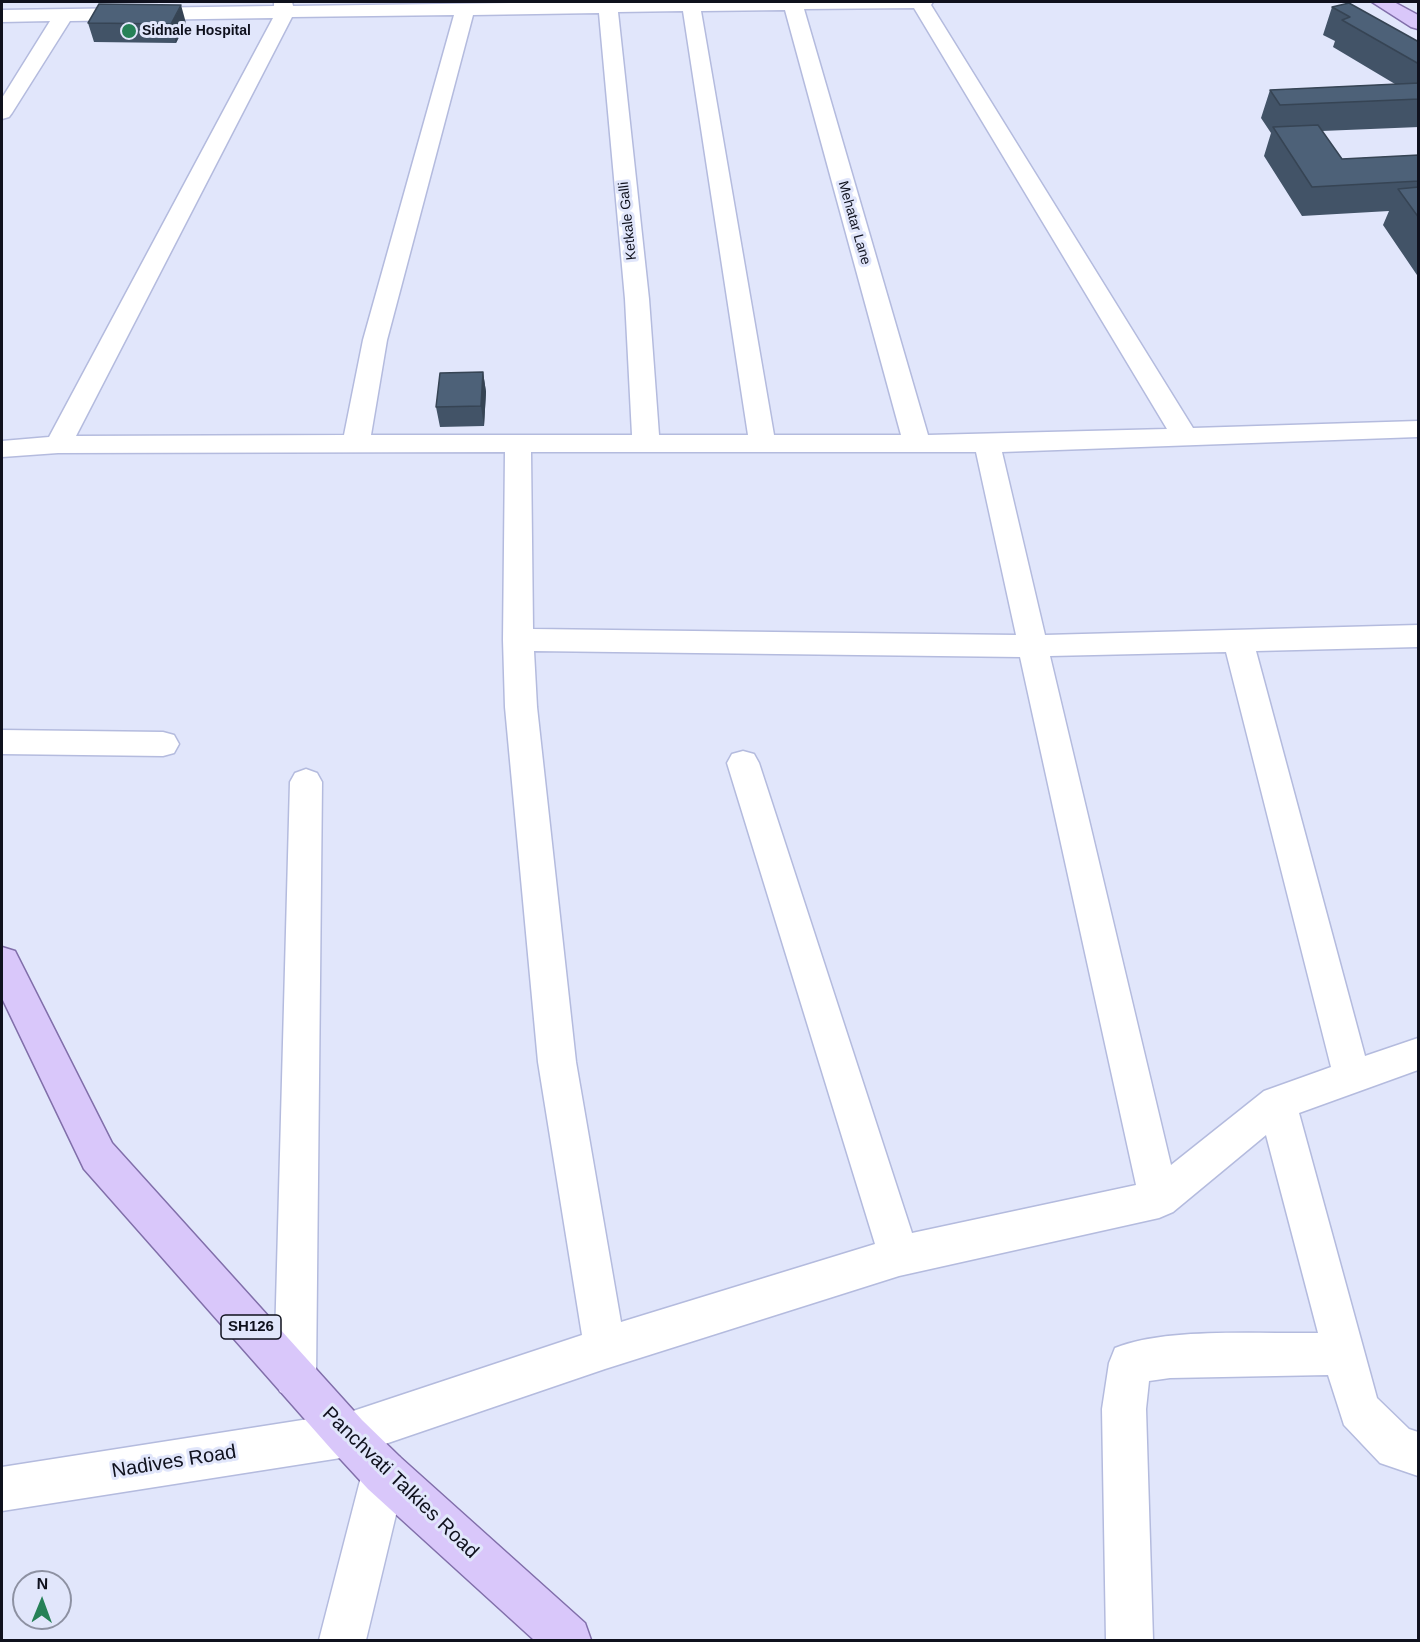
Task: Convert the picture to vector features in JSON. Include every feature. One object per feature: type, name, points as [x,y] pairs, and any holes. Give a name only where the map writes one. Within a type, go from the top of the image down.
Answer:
[{"type":"main road","points":[[1381,2],[1419,23]]},
{"type":"main road","points":[[1410,2],[1419,7]]},
{"type":"main road","name":"Panchvati Talkies Road","points":[[2,962],[98,1156],[347,1435],[384,1473],[568,1641]]},
{"type":"street","points":[[2,16],[63,16],[284,7],[465,8],[607,4],[922,2],[1184,436]]},
{"type":"street","name":"Mehatar Lane","points":[[793,3],[917,444]]},
{"type":"street","name":"Ketkale Galli","points":[[607,4],[637,299],[646,441]]},
{"type":"street","points":[[691,5],[762,443]]},
{"type":"street","points":[[58,445],[284,7]]},
{"type":"street","points":[[356,443],[375,340],[465,8]]},
{"type":"street","points":[[2,113],[63,16]]},
{"type":"street","points":[[2,449],[58,445],[646,441],[987,444],[1419,429]]},
{"type":"street","points":[[518,442],[518,640],[521,707],[557,1062],[605,1348]]},
{"type":"street","points":[[987,444],[1159,1199],[1277,1103],[1419,1054]]},
{"type":"street","points":[[518,640],[1033,646],[1419,636]]},
{"type":"street","points":[[1238,639],[1352,1077]]},
{"type":"street","points":[[2,742],[163,744]]},
{"type":"street","points":[[743,763],[899,1256]]},
{"type":"street","points":[[295,1377],[306,782]]},
{"type":"street","points":[[1277,1103],[1359,1410],[1396,1447],[1419,1454]]},
{"type":"street","name":"Nadives Road","points":[[2,1489],[347,1435],[605,1348],[899,1256],[1159,1199]]},
{"type":"street","points":[[1129,1641],[1124,1409],[1130,1363],[1170,1357],[1344,1354]]},
{"type":"street","points":[[342,1641],[384,1473]]},
{"type":"building","points":[[1349,3],[1419,42],[1419,64],[1342,20],[1350,17],[1332,7]]},
{"type":"building","points":[[99,4],[181,5],[171,24],[88,23]]},
{"type":"building","points":[[1419,83],[1419,99],[1280,105],[1270,90]]},
{"type":"building","points":[[1318,125],[1342,159],[1419,155],[1419,181],[1312,187],[1273,127]]},
{"type":"building","points":[[1419,187],[1419,218],[1398,189]]},
{"type":"building","points":[[483,372],[481,406],[436,407],[440,373]]},
{"type":"place","name":"Sidnale Hospital","points":[[129,31]]}]
